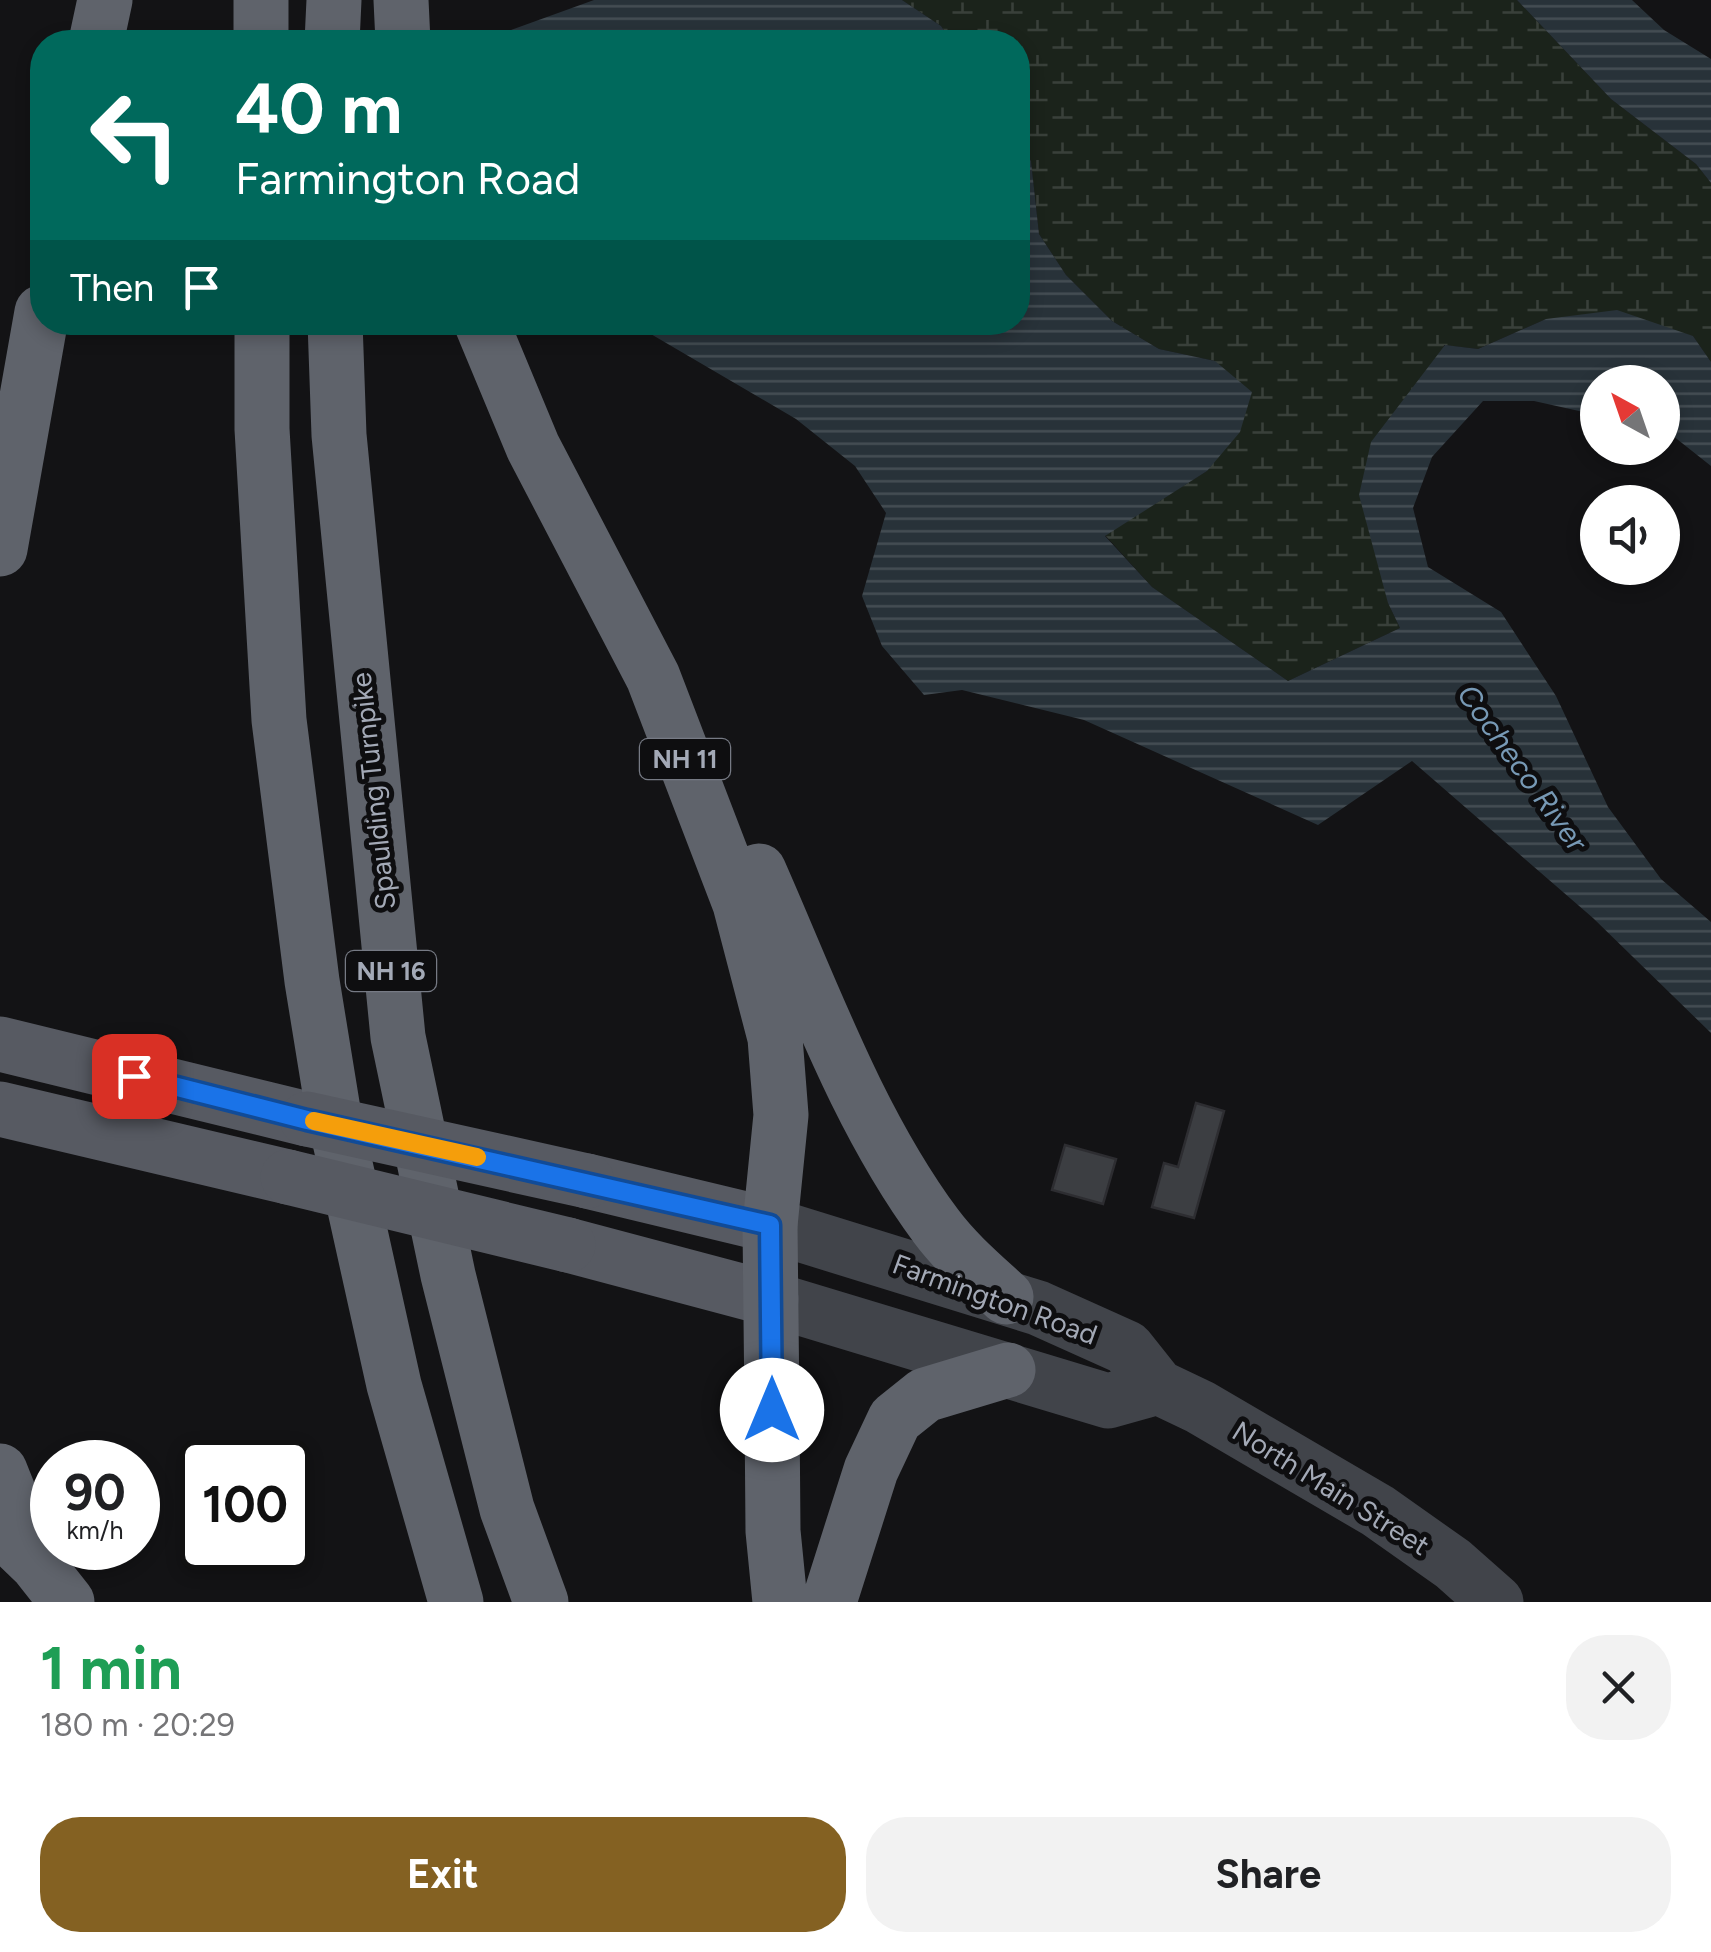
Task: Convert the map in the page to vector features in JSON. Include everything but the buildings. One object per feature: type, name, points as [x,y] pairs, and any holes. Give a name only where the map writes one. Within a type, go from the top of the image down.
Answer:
[{"type":"highway","points":[[99,30],[105,0]]},
{"type":"highway","points":[[261,0],[261,30]]},
{"type":"highway","points":[[333,30],[334,0]]},
{"type":"highway","points":[[401,0],[402,30]]},
{"type":"highway","points":[[0,550],[38,335]]},
{"type":"highway","name":"NH 16","points":[[262,335],[262,430],[279,720],[312,981],[333,1110],[394,1385],[456,1602]]},
{"type":"highway","name":"Spaulding Turnpike","points":[[335,335],[339,435],[398,1037],[448,1275],[507,1509],[542,1602]]},
{"type":"highway","name":"NH 11","points":[[486,335],[533,447],[590,553],[668,715],[740,904],[774,1038],[781,1115],[770,1225],[771,1298]]},
{"type":"highway","points":[[668,715],[758,869],[852,1084],[908,1185],[964,1258],[1006,1297]]},
{"type":"highway","name":"Farmington Road","points":[[0,1044],[307,1120],[770,1225]]},
{"type":"highway","points":[[0,1110],[288,1177],[771,1298],[774,1531],[780,1602]]},
{"type":"highway","points":[[829,1602],[871,1470],[895,1419],[925,1395],[1008,1370]]},
{"type":"highway","points":[[0,1471],[30,1554]]},
{"type":"main road","name":"Farmington Road","points":[[770,1225],[1038,1308],[1127,1348],[1158,1387]]},
{"type":"main road","points":[[771,1298],[1108,1401],[1158,1387]]},
{"type":"main road","name":"North Main Street","points":[[1158,1387],[1200,1407],[1378,1511],[1453,1564],[1496,1602]]},
{"type":"green space","points":[[902,0],[1517,0],[1611,99],[1696,164],[1711,183],[1711,362],[1693,336],[1546,319],[1478,349],[1444,345],[1388,603],[1400,628],[1288,681],[1152,587],[1105,535],[1207,471],[1215,361],[1159,349],[1112,321],[1066,275],[1039,234],[1030,159],[1030,30],[944,30]]},
{"type":"water","points":[[594,0],[902,0],[944,30],[511,30]]},
{"type":"water","points":[[1517,0],[1632,0],[1664,30],[1711,59],[1711,183],[1696,164],[1611,99]]},
{"type":"water","name":"Cocheco River","points":[[1030,159],[1039,234],[1066,275],[1112,321],[1159,349],[1215,361],[1252,392],[1240,432],[1207,471],[1105,536],[1152,587],[1288,681],[1400,628],[1388,603],[1359,495],[1371,442],[1445,345],[1478,349],[1546,319],[1617,310],[1693,336],[1711,362],[1711,466],[1680,441],[1680,365],[1580,365],[1580,411],[1534,401],[1483,401],[1432,457],[1413,508],[1428,567],[1501,612],[1556,696],[1608,807],[1661,879],[1711,922],[1711,1033],[1593,918],[1412,761],[1318,825],[1084,720],[962,690],[924,695],[882,646],[862,596],[886,513],[855,466],[796,419],[652,335],[1030,335]]},
{"type":"slow traffic","points":[[314,1121],[477,1157]]},
{"type":"route","points":[[134,1076],[307,1120],[770,1225],[772,1410]]}]
